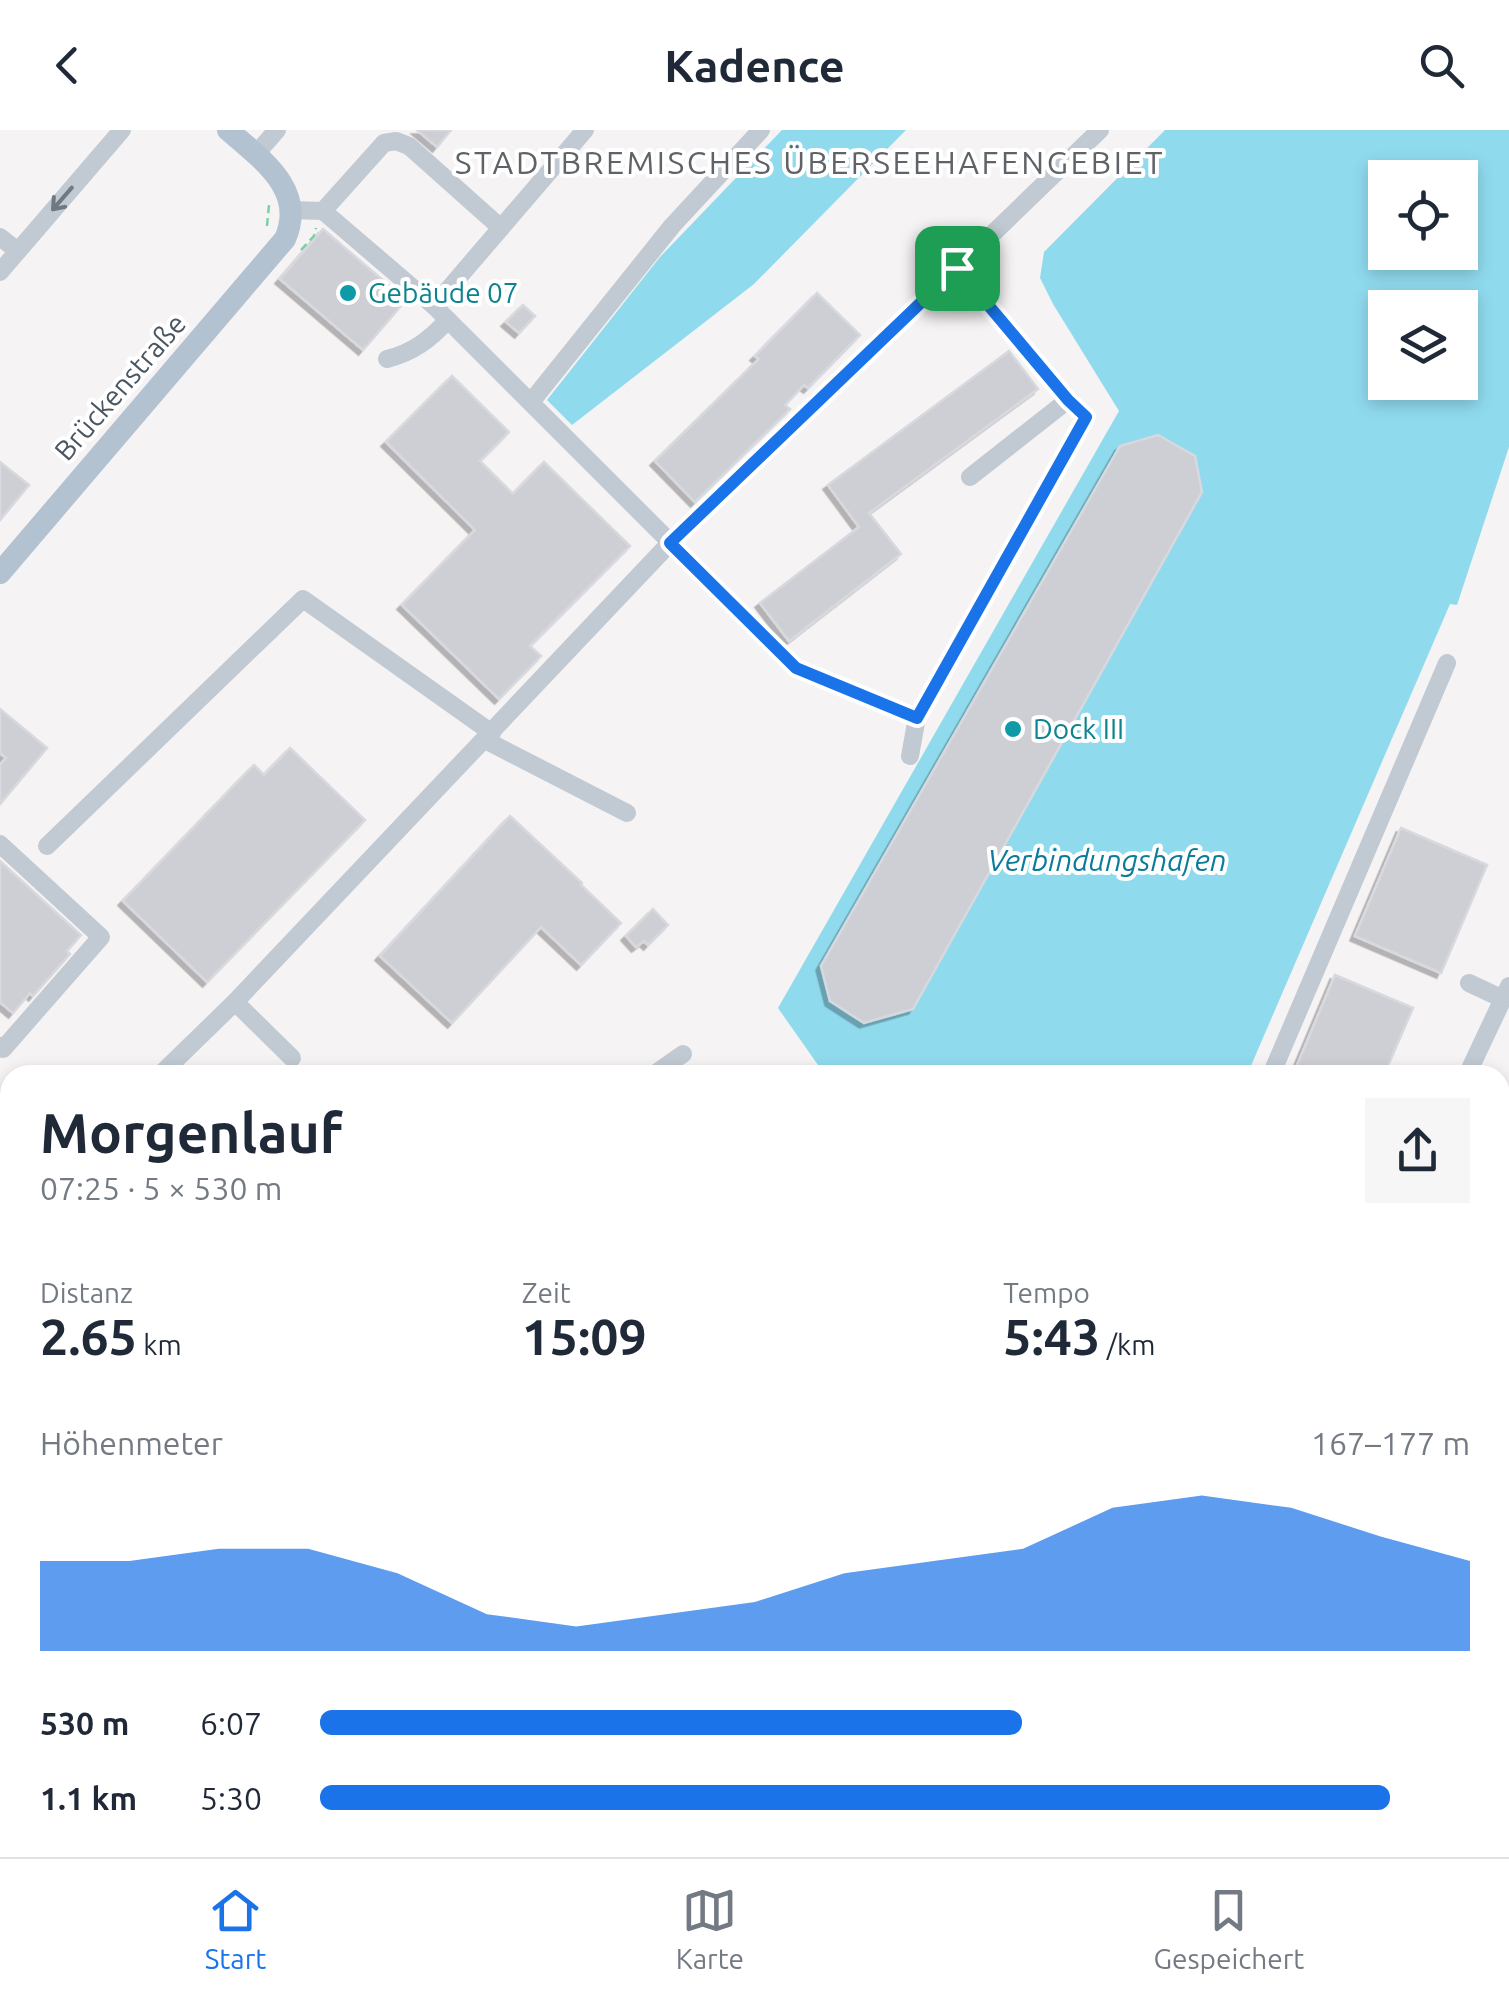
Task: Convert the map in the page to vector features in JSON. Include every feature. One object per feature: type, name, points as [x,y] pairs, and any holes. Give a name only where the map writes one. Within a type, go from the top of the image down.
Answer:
[{"type":"main road","points":[[228,130],[256,154],[287,191],[290,224],[274,238]]},
{"type":"main road","name":"Brückenstraße","points":[[0,573],[274,238]]},
{"type":"street","points":[[0,272],[122,130]]},
{"type":"street","points":[[256,154],[278,130]]},
{"type":"street","points":[[434,306],[585,130]]},
{"type":"street","points":[[530,402],[672,226],[761,130]]},
{"type":"street","points":[[170,1065],[235,1002],[670,543],[1100,130]]},
{"type":"street","points":[[323,212],[390,137],[409,146],[501,228]]},
{"type":"street","points":[[291,210],[323,212],[434,306],[796,668],[917,718]]},
{"type":"street","points":[[0,236],[18,251]]},
{"type":"street","points":[[910,756],[917,718],[1086,417],[957,268]]},
{"type":"street","points":[[387,359],[408,354],[426,343],[448,320]]},
{"type":"street","points":[[970,477],[1068,400]]},
{"type":"street","points":[[47,846],[303,599],[488,736],[627,813]]},
{"type":"street","points":[[1275,1065],[1448,664]]},
{"type":"street","points":[[0,844],[102,937],[2,1049],[0,1046]]},
{"type":"street","points":[[1468,982],[1506,992],[1472,1065]]},
{"type":"street","points":[[235,1002],[292,1058]]},
{"type":"street","points":[[668,1065],[683,1054]]},
{"type":"path","points":[[268,200],[274,238]]},
{"type":"water","points":[[782,130],[906,130],[754,284],[572,425],[547,400],[660,257]]},
{"type":"water","name":"Verbindungshafen","points":[[1165,130],[1509,130],[1509,447],[1457,605],[1450,604],[1251,1065],[818,1065],[778,1008],[1119,411],[1040,278],[1044,252]]},
{"type":"building","points":[[417,130],[451,130],[437,147]]},
{"type":"building","name":"Gebäude 07","points":[[323,229],[406,300],[363,350],[280,279]]},
{"type":"building","points":[[817,293],[860,335],[808,388],[804,385],[785,405],[790,409],[695,502],[655,461],[759,359],[755,356]]},
{"type":"building","points":[[523,305],[535,316],[519,333],[506,322]]},
{"type":"building","points":[[1009,351],[1038,389],[869,513],[901,554],[789,641],[760,603],[859,527],[828,485]]},
{"type":"building","points":[[452,376],[509,432],[480,461],[513,494],[544,462],[630,546],[530,646],[541,656],[499,699],[402,605],[475,530],[386,442]]},
{"type":"building","name":"Dock III","points":[[1158,435],[1195,456],[1202,492],[913,1009],[864,1023],[830,1001],[821,966],[1120,446]]},
{"type":"building","points":[[0,462],[29,485],[0,520]]},
{"type":"building","points":[[0,709],[47,748],[0,804],[0,765],[6,758],[0,753]]},
{"type":"building","points":[[290,748],[365,820],[207,982],[123,901],[254,765],[264,775]]},
{"type":"building","points":[[510,816],[621,923],[581,965],[541,927],[452,1023],[380,956]]},
{"type":"building","points":[[1401,828],[1487,865],[1441,973],[1355,936]]},
{"type":"building","points":[[0,861],[81,935],[67,951],[70,954],[13,1013],[0,1002]]},
{"type":"building","points":[[653,909],[668,925],[648,945],[644,941],[636,947],[626,936]]},
{"type":"building","points":[[1335,975],[1413,1008],[1388,1065],[1297,1065]]},
{"type":"place","name":"Gebäude 07","points":[[348,293]]},
{"type":"place","name":"Dock III","points":[[1013,729]]},
{"type":"district","name":"STADTBREMISCHES ÜBERSEEHAFENGEBIET","points":[[810,163]]},
{"type":"route","points":[[957,268],[1086,417],[917,718],[796,668],[670,543],[957,268]]}]
